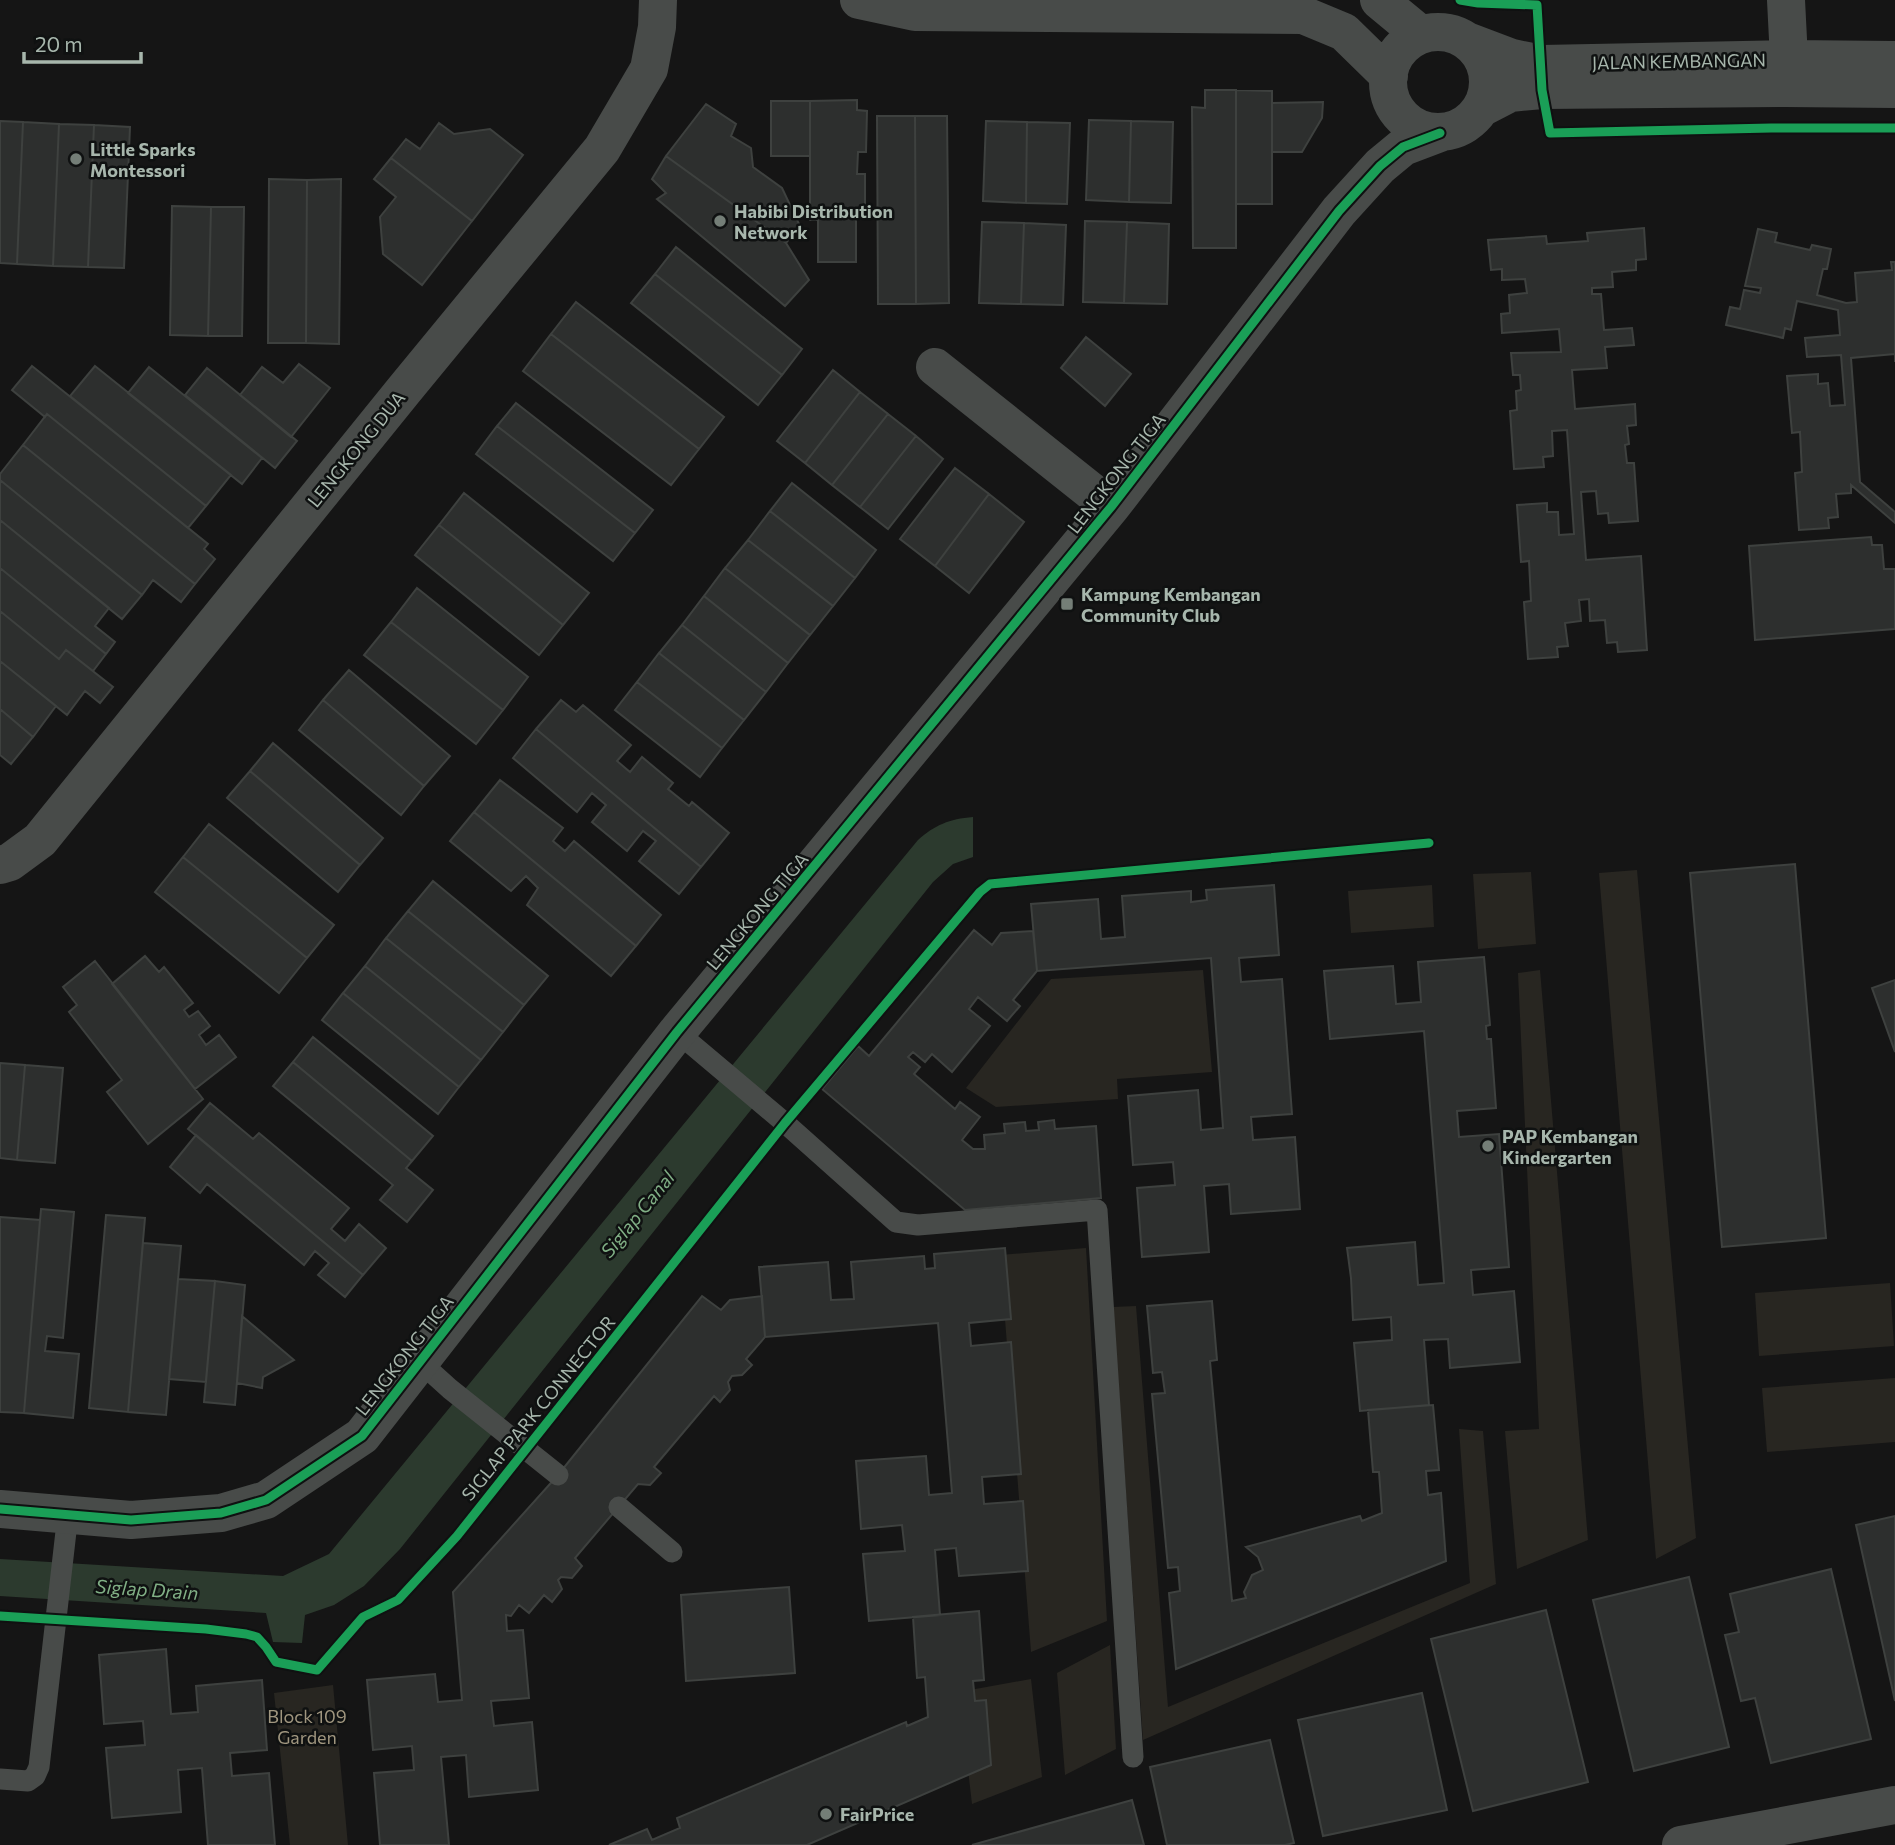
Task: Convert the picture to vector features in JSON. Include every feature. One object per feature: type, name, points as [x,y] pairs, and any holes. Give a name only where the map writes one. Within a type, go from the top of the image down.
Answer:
[{"type":"street","name":"LENGKONG DUA","points":[[0,865],[10,862],[40,840],[602,149],[649,69],[657,27],[658,0]]},
{"type":"street","points":[[859,0],[915,12],[1303,15],[1344,32],[1392,91],[1402,118],[1413,126],[1440,133]]},
{"type":"street","points":[[1379,0],[1420,34],[1408,41],[1392,63],[1392,91]]},
{"type":"street","points":[[1786,0],[1790,59]]},
{"type":"street","name":"JALAN KEMBANGAN","points":[[1420,34],[1449,32],[1512,58],[1542,64],[1790,59],[1895,60]]},
{"type":"street","points":[[1467,41],[1478,51],[1489,79],[1488,94],[1482,108]]},
{"type":"street","name":"JALAN KEMBANGAN","points":[[1440,133],[1463,126],[1482,108],[1510,93],[1542,90],[1895,89]]},
{"type":"street","name":"LENGKONG TIGA","points":[[1339,211],[1385,131],[1392,91]]},
{"type":"street","name":"LENGKONG TIGA","points":[[0,1509],[131,1520],[221,1513],[266,1500],[362,1436],[677,1032],[1111,507],[1339,211],[1380,166],[1403,147],[1440,133]]},
{"type":"street","name":"LENGKONG TIGA","points":[[935,368],[1111,507]]},
{"type":"street","points":[[1681,1845],[1895,1805]]},
{"type":"lane","points":[[677,1032],[896,1222],[918,1225],[1097,1210],[1133,1757]]},
{"type":"lane","points":[[419,1361],[558,1475]]},
{"type":"lane","points":[[620,1507],[672,1552]]},
{"type":"lane","points":[[0,1779],[28,1781],[35,1776],[39,1768],[68,1514]]},
{"type":"green space","points":[[1637,870],[1696,1538],[1656,1559],[1599,873]]},
{"type":"green space","points":[[1531,872],[1536,944],[1478,949],[1473,874]]},
{"type":"green space","points":[[1432,885],[1434,927],[1351,933],[1348,891]]},
{"type":"green space","points":[[1203,970],[1212,1072],[1117,1079],[1118,1099],[996,1107],[966,1088],[1051,979]]},
{"type":"green space","points":[[1540,970],[1588,1540],[1517,1569],[1505,1431],[1539,1429],[1518,973]]},
{"type":"green space","points":[[1086,1248],[1107,1621],[1031,1652],[1000,1255]]},
{"type":"green space","points":[[1890,1283],[1894,1346],[1759,1356],[1755,1293]]},
{"type":"green space","points":[[1136,1306],[1168,1707],[1470,1583],[1459,1429],[1483,1431],[1496,1584],[1143,1740],[1113,1307]]},
{"type":"green space","points":[[1895,1378],[1895,1442],[1767,1452],[1762,1388]]},
{"type":"green space","points":[[1110,1645],[1116,1749],[1065,1775],[1057,1673]]},
{"type":"green space","points":[[1031,1679],[1042,1777],[972,1804],[959,1692]]},
{"type":"green space","name":"Block 109 Garden","points":[[333,1685],[348,1845],[290,1845],[274,1693]]},
{"type":"water","points":[[973,817],[973,857],[953,864],[933,882],[400,1549],[364,1586],[334,1605],[305,1615],[302,1643],[273,1642],[266,1613],[0,1596],[0,1559],[283,1576],[329,1554],[918,840],[943,824]]},
{"type":"building","points":[[1205,90],[1236,90],[1236,248],[1193,248],[1192,107],[1205,108]]},
{"type":"building","points":[[1236,90],[1272,91],[1272,204],[1236,204]]},
{"type":"building","points":[[857,100],[857,110],[867,111],[866,152],[858,152],[857,174],[865,174],[865,212],[856,212],[856,262],[818,262],[818,220],[810,220],[810,101]]},
{"type":"building","points":[[771,101],[810,101],[810,156],[771,156]]},
{"type":"building","points":[[1323,102],[1322,118],[1302,152],[1272,152],[1272,103]]},
{"type":"building","points":[[706,104],[736,124],[731,136],[751,148],[753,167],[782,188],[800,226],[786,243],[666,156]]},
{"type":"building","points":[[877,116],[915,116],[916,304],[878,304]]},
{"type":"building","points":[[915,116],[947,116],[949,303],[916,304]]},
{"type":"building","points":[[1089,120],[1131,121],[1129,202],[1086,200]]},
{"type":"building","points":[[0,121],[23,122],[17,264],[0,263]]},
{"type":"building","points":[[986,121],[1027,122],[1026,203],[983,201]]},
{"type":"building","points":[[1131,121],[1173,122],[1171,203],[1129,202]]},
{"type":"building","points":[[23,122],[59,124],[53,266],[17,264]]},
{"type":"building","points":[[1027,122],[1070,123],[1067,204],[1026,203]]},
{"type":"building","points":[[439,123],[454,134],[490,129],[523,155],[472,221],[391,158],[406,139],[420,149]]},
{"type":"building","points":[[59,124],[94,125],[88,267],[53,266]]},
{"type":"building","points":[[94,125],[130,127],[124,268],[88,267]]},
{"type":"building","name":"Habibi Distribution Network","points":[[666,156],[786,243],[809,280],[785,306],[657,199],[666,193],[652,179]]},
{"type":"building","points":[[391,158],[472,221],[422,285],[383,254],[380,217],[396,197],[374,179]]},
{"type":"building","points":[[269,179],[307,180],[306,343],[268,343]]},
{"type":"building","points":[[341,179],[339,344],[306,343],[307,180]]},
{"type":"building","points":[[172,206],[211,207],[208,336],[170,335]]},
{"type":"building","points":[[211,207],[244,207],[242,336],[208,336]]},
{"type":"building","points":[[1085,221],[1127,222],[1124,303],[1083,302]]},
{"type":"building","points":[[982,222],[1024,223],[1021,304],[979,303]]},
{"type":"building","points":[[1127,222],[1169,224],[1167,304],[1124,303]]},
{"type":"building","points":[[1024,223],[1066,225],[1063,305],[1021,304]]},
{"type":"building","points":[[1644,228],[1646,259],[1636,260],[1636,270],[1612,272],[1613,287],[1592,288],[1592,294],[1601,294],[1604,330],[1632,328],[1634,345],[1605,347],[1607,368],[1572,370],[1575,409],[1635,404],[1636,425],[1627,426],[1629,444],[1625,445],[1627,463],[1634,463],[1638,521],[1609,523],[1608,513],[1598,514],[1596,491],[1581,492],[1586,560],[1641,556],[1647,650],[1618,652],[1617,642],[1607,643],[1605,620],[1590,621],[1589,599],[1579,600],[1581,621],[1565,623],[1568,646],[1557,647],[1558,657],[1528,659],[1524,602],[1531,601],[1529,561],[1521,562],[1517,505],[1547,503],[1547,512],[1558,512],[1559,535],[1574,534],[1567,430],[1552,431],[1553,456],[1543,457],[1544,467],[1514,469],[1510,411],[1517,410],[1516,391],[1521,390],[1520,375],[1513,375],[1511,353],[1561,352],[1559,329],[1502,333],[1501,314],[1510,313],[1509,295],[1527,293],[1525,279],[1502,280],[1502,269],[1491,270],[1488,240],[1546,236],[1547,244],[1588,241],[1587,233]]},
{"type":"building","points":[[1758,229],[1777,233],[1775,242],[1810,250],[1812,245],[1831,249],[1817,295],[1846,303],[1857,302],[1855,273],[1892,270],[1891,262],[1895,262],[1895,354],[1851,358],[1860,482],[1895,512],[1895,523],[1851,485],[1851,493],[1836,494],[1838,517],[1828,518],[1829,528],[1799,530],[1795,473],[1802,472],[1800,432],[1792,433],[1787,376],[1818,374],[1818,384],[1828,383],[1830,406],[1845,405],[1841,355],[1807,357],[1805,338],[1840,335],[1838,310],[1797,301],[1791,330],[1785,328],[1783,338],[1726,325],[1730,307],[1740,309],[1744,290],[1760,293],[1761,288],[1745,286]]},
{"type":"building","points":[[676,247],[802,349],[782,375],[655,274]]},
{"type":"building","points":[[655,274],[782,375],[758,405],[631,303]]},
{"type":"building","points":[[576,302],[724,417],[699,449],[551,334]]},
{"type":"building","points":[[551,334],[699,449],[671,485],[523,371]]},
{"type":"building","points":[[1086,337],[1131,374],[1105,406],[1061,368]]},
{"type":"building","points":[[299,364],[330,388],[291,437],[240,395],[262,367],[283,383]]},
{"type":"building","points":[[32,366],[206,506],[188,528],[47,414],[45,417],[12,390]]},
{"type":"building","points":[[95,366],[231,475],[206,506],[70,396]]},
{"type":"building","points":[[149,367],[262,458],[242,484],[128,393]]},
{"type":"building","points":[[207,368],[297,441],[275,468],[185,395]]},
{"type":"building","points":[[833,370],[860,392],[805,463],[777,441]]},
{"type":"building","points":[[860,392],[888,414],[832,485],[805,463]]},
{"type":"building","points":[[516,403],[653,510],[635,533],[497,426]]},
{"type":"building","points":[[47,414],[208,544],[204,549],[215,559],[195,584],[23,445]]},
{"type":"building","points":[[888,414],[916,436],[860,507],[832,485]]},
{"type":"building","points":[[497,426],[635,533],[613,561],[476,454]]},
{"type":"building","points":[[916,436],[943,459],[888,529],[860,507]]},
{"type":"building","points":[[23,445],[195,584],[181,602],[153,580],[142,595],[0,480],[0,474]]},
{"type":"building","points":[[955,468],[989,494],[935,566],[900,539]]},
{"type":"building","points":[[0,480],[142,595],[122,619],[0,520]]},
{"type":"building","points":[[792,483],[876,550],[855,578],[770,511]]},
{"type":"building","points":[[464,493],[589,593],[563,625],[439,525]]},
{"type":"building","points":[[989,494],[1024,522],[969,593],[935,566]]},
{"type":"building","points":[[770,511],[855,578],[833,606],[748,540]]},
{"type":"building","points":[[0,520],[109,608],[95,626],[115,642],[106,654],[0,568]]},
{"type":"building","points":[[439,525],[563,625],[539,655],[415,555]]},
{"type":"building","points":[[1871,537],[1872,545],[1882,545],[1884,569],[1895,569],[1895,629],[1755,640],[1749,546]]},
{"type":"building","points":[[748,540],[833,606],[810,635],[725,568]]},
{"type":"building","points":[[0,568],[106,654],[93,671],[66,650],[59,659],[0,611]]},
{"type":"building","points":[[725,568],[810,635],[788,663],[704,596]]},
{"type":"building","points":[[417,588],[528,677],[503,710],[391,622]]},
{"type":"building","points":[[704,596],[788,663],[766,692],[682,625]]},
{"type":"building","points":[[0,611],[59,659],[66,650],[113,687],[100,703],[85,691],[67,715],[0,661]]},
{"type":"building","points":[[391,622],[503,710],[476,744],[364,655]]},
{"type":"building","points":[[682,625],[766,692],[744,720],[659,653]]},
{"type":"building","points":[[659,653],[744,720],[722,748],[637,682]]},
{"type":"building","points":[[0,661],[56,706],[33,737],[0,709]]},
{"type":"building","points":[[349,670],[450,756],[424,786],[323,700]]},
{"type":"building","points":[[637,682],[722,748],[700,777],[615,710]]},
{"type":"building","points":[[323,700],[424,786],[401,815],[299,730]]},
{"type":"building","points":[[561,700],[576,712],[583,705],[631,745],[617,761],[630,772],[642,757],[673,783],[668,789],[689,806],[692,802],[729,833],[701,867],[536,729]]},
{"type":"building","points":[[0,709],[33,737],[11,764],[0,755]]},
{"type":"building","points":[[536,729],[701,867],[679,894],[639,861],[656,841],[643,831],[627,851],[592,822],[606,805],[592,793],[577,812],[513,758]]},
{"type":"building","points":[[273,743],[383,838],[360,865],[250,771]]},
{"type":"building","points":[[250,771],[360,865],[338,892],[227,798]]},
{"type":"building","points":[[500,780],[563,828],[553,841],[565,851],[574,841],[661,915],[636,946],[474,812]]},
{"type":"building","points":[[474,812],[636,946],[611,976],[527,905],[538,888],[526,876],[511,891],[450,841]]},
{"type":"building","points":[[209,824],[334,925],[307,958],[183,857]]},
{"type":"building","points":[[183,857],[307,958],[279,993],[155,892]]},
{"type":"building","points":[[1795,864],[1826,1238],[1722,1247],[1690,873]]},
{"type":"building","points":[[433,881],[548,976],[524,1005],[408,911]]},
{"type":"building","points":[[1274,885],[1279,955],[1239,958],[1241,982],[1282,979],[1292,1114],[1251,1117],[1253,1140],[1295,1137],[1300,1209],[1231,1214],[1229,1184],[1204,1186],[1209,1252],[1142,1257],[1137,1188],[1175,1185],[1173,1162],[1133,1165],[1128,1096],[1198,1090],[1201,1130],[1223,1128],[1211,958],[1037,971],[1031,904],[1098,899],[1101,939],[1125,937],[1122,896],[1191,891],[1191,902],[1207,900],[1206,890]]},
{"type":"building","points":[[408,911],[524,1005],[503,1032],[386,938]]},
{"type":"building","points":[[974,930],[992,945],[1001,933],[1033,931],[1037,971],[1013,1000],[1020,1006],[1007,1021],[978,997],[969,1009],[990,1026],[952,1072],[932,1054],[925,1062],[913,1052],[908,1057],[920,1067],[914,1074],[955,1109],[960,1102],[980,1117],[962,1140],[973,1149],[985,1149],[984,1135],[1005,1133],[1004,1124],[1025,1122],[1026,1131],[1039,1130],[1038,1122],[1054,1120],[1055,1129],[1096,1126],[1101,1198],[965,1210],[822,1089],[858,1046],[869,1056]]},
{"type":"building","points":[[386,938],[503,1032],[481,1060],[365,966]]},
{"type":"building","points":[[145,956],[159,972],[164,967],[193,1003],[184,1010],[189,1017],[198,1011],[210,1026],[199,1035],[206,1045],[219,1035],[236,1057],[195,1089],[112,984]]},
{"type":"building","points":[[1484,957],[1490,1025],[1486,1026],[1487,1039],[1491,1039],[1496,1108],[1457,1111],[1459,1137],[1499,1134],[1509,1267],[1471,1270],[1473,1295],[1514,1291],[1520,1362],[1450,1368],[1448,1339],[1424,1340],[1429,1405],[1360,1411],[1354,1343],[1392,1340],[1391,1317],[1353,1320],[1347,1248],[1415,1242],[1418,1285],[1444,1283],[1424,1031],[1330,1039],[1324,971],[1393,966],[1396,1004],[1421,1002],[1418,962]]},
{"type":"building","points":[[95,961],[203,1099],[148,1144],[107,1092],[122,1080],[69,1012],[77,1005],[63,987]]},
{"type":"building","points":[[365,966],[481,1060],[459,1087],[343,993]]},
{"type":"building","points":[[1895,980],[1895,1052],[1872,988]]},
{"type":"building","points":[[343,993],[459,1087],[438,1114],[322,1020]]},
{"type":"building","points":[[313,1037],[433,1136],[412,1161],[293,1062]]},
{"type":"building","points":[[293,1062],[412,1161],[406,1168],[433,1190],[407,1222],[380,1200],[393,1185],[273,1086]]},
{"type":"building","points":[[0,1063],[25,1065],[17,1160],[0,1158]]},
{"type":"building","points":[[25,1065],[63,1068],[55,1163],[17,1160]]},
{"type":"building","points":[[210,1103],[253,1139],[259,1133],[349,1208],[331,1229],[345,1241],[359,1224],[386,1248],[363,1275],[188,1129]]},
{"type":"building","points":[[196,1135],[363,1275],[345,1297],[318,1275],[329,1263],[315,1251],[304,1265],[207,1184],[200,1193],[170,1167]]},
{"type":"building","points":[[41,1209],[74,1212],[63,1338],[47,1336],[45,1351],[79,1354],[73,1418],[24,1413]]},
{"type":"building","points":[[106,1215],[145,1218],[128,1412],[89,1408]]},
{"type":"building","points":[[0,1217],[40,1220],[24,1413],[0,1412]]},
{"type":"building","points":[[143,1243],[181,1246],[166,1415],[128,1412]]},
{"type":"building","points":[[1005,1248],[1011,1319],[969,1323],[971,1346],[1011,1342],[1021,1474],[982,1477],[984,1504],[1023,1501],[1028,1571],[959,1576],[956,1548],[935,1550],[940,1615],[869,1621],[863,1554],[905,1551],[902,1525],[861,1529],[856,1461],[926,1456],[929,1495],[952,1493],[938,1323],[765,1337],[759,1267],[828,1262],[831,1300],[854,1299],[851,1262],[924,1256],[925,1269],[935,1268],[934,1254]]},
{"type":"building","points":[[178,1279],[215,1281],[206,1382],[169,1379]]},
{"type":"building","points":[[215,1281],[245,1285],[235,1405],[204,1402]]},
{"type":"building","points":[[702,1296],[721,1310],[730,1300],[762,1296],[765,1337],[746,1359],[752,1365],[742,1375],[732,1376],[728,1382],[730,1390],[720,1402],[714,1396],[654,1467],[661,1473],[650,1485],[638,1484],[575,1558],[582,1566],[572,1578],[561,1577],[558,1580],[562,1589],[552,1602],[544,1595],[529,1613],[519,1605],[511,1616],[506,1615],[507,1631],[523,1630],[529,1698],[491,1701],[494,1726],[532,1722],[538,1790],[469,1797],[466,1755],[441,1757],[449,1845],[380,1845],[374,1773],[414,1770],[412,1746],[373,1750],[367,1680],[435,1674],[438,1702],[462,1700],[453,1592],[558,1475]]},
{"type":"building","points":[[1212,1301],[1217,1360],[1210,1361],[1232,1601],[1246,1598],[1244,1592],[1252,1575],[1263,1570],[1258,1557],[1246,1547],[1360,1516],[1362,1521],[1382,1513],[1379,1472],[1373,1472],[1368,1410],[1433,1405],[1439,1470],[1426,1471],[1428,1495],[1441,1493],[1446,1561],[1176,1669],[1169,1593],[1180,1591],[1178,1567],[1168,1568],[1152,1394],[1165,1393],[1162,1372],[1153,1373],[1147,1306]]},
{"type":"building","points":[[242,1316],[294,1360],[263,1377],[262,1388],[237,1383]]},
{"type":"building","points":[[1895,1516],[1895,1701],[1856,1525]]},
{"type":"building","points":[[1831,1569],[1871,1739],[1771,1763],[1755,1698],[1741,1701],[1725,1635],[1739,1632],[1730,1594]]},
{"type":"building","points":[[1689,1577],[1729,1747],[1634,1771],[1593,1600]]},
{"type":"building","points":[[789,1587],[795,1673],[686,1681],[681,1595]]},
{"type":"building","points":[[1546,1610],[1588,1782],[1473,1811],[1431,1639]]},
{"type":"building","points":[[979,1611],[984,1680],[973,1681],[975,1701],[986,1700],[991,1765],[807,1845],[609,1845],[647,1829],[652,1840],[680,1828],[677,1818],[906,1722],[907,1726],[928,1717],[925,1677],[917,1678],[913,1617]]},
{"type":"building","points":[[166,1649],[171,1714],[198,1712],[196,1686],[262,1680],[267,1750],[230,1753],[232,1776],[269,1773],[275,1845],[208,1845],[202,1768],[178,1770],[181,1812],[112,1818],[106,1748],[145,1745],[143,1721],[104,1724],[99,1655]]},
{"type":"building","points":[[1422,1693],[1447,1810],[1323,1836],[1298,1720]]},
{"type":"building","points":[[1270,1740],[1294,1843],[1167,1845],[1150,1767]]},
{"type":"building","points":[[1132,1800],[1144,1845],[972,1845]]},
{"type":"cycle path","points":[[1460,0],[1537,5],[1542,90],[1550,133],[1895,128]]},
{"type":"cycle path","points":[[0,1509],[131,1520],[221,1513],[266,1500],[362,1436],[677,1032],[1111,507],[1339,211],[1380,166],[1403,147],[1440,133]]},
{"type":"cycle path","name":"SIGLAP PARK CONNECTOR","points":[[0,1616],[246,1634],[257,1637],[276,1662],[317,1670],[363,1617],[398,1600],[457,1536],[785,1123],[980,892],[990,884],[1429,843]]},
{"type":"place","name":"Little Sparks Montessori","points":[[76,159]]},
{"type":"place","name":"Habibi Distribution Network","points":[[720,221]]},
{"type":"place","name":"Kampung Kembangan Community Club","points":[[1067,604]]},
{"type":"place","name":"PAP Kembangan Kindergarten","points":[[1488,1146]]},
{"type":"place","name":"FairPrice","points":[[826,1814]]},
{"type":"water label","name":"Siglap Canal","points":[[637,1214]]},
{"type":"water label","name":"Siglap Drain","points":[[147,1589]]}]
